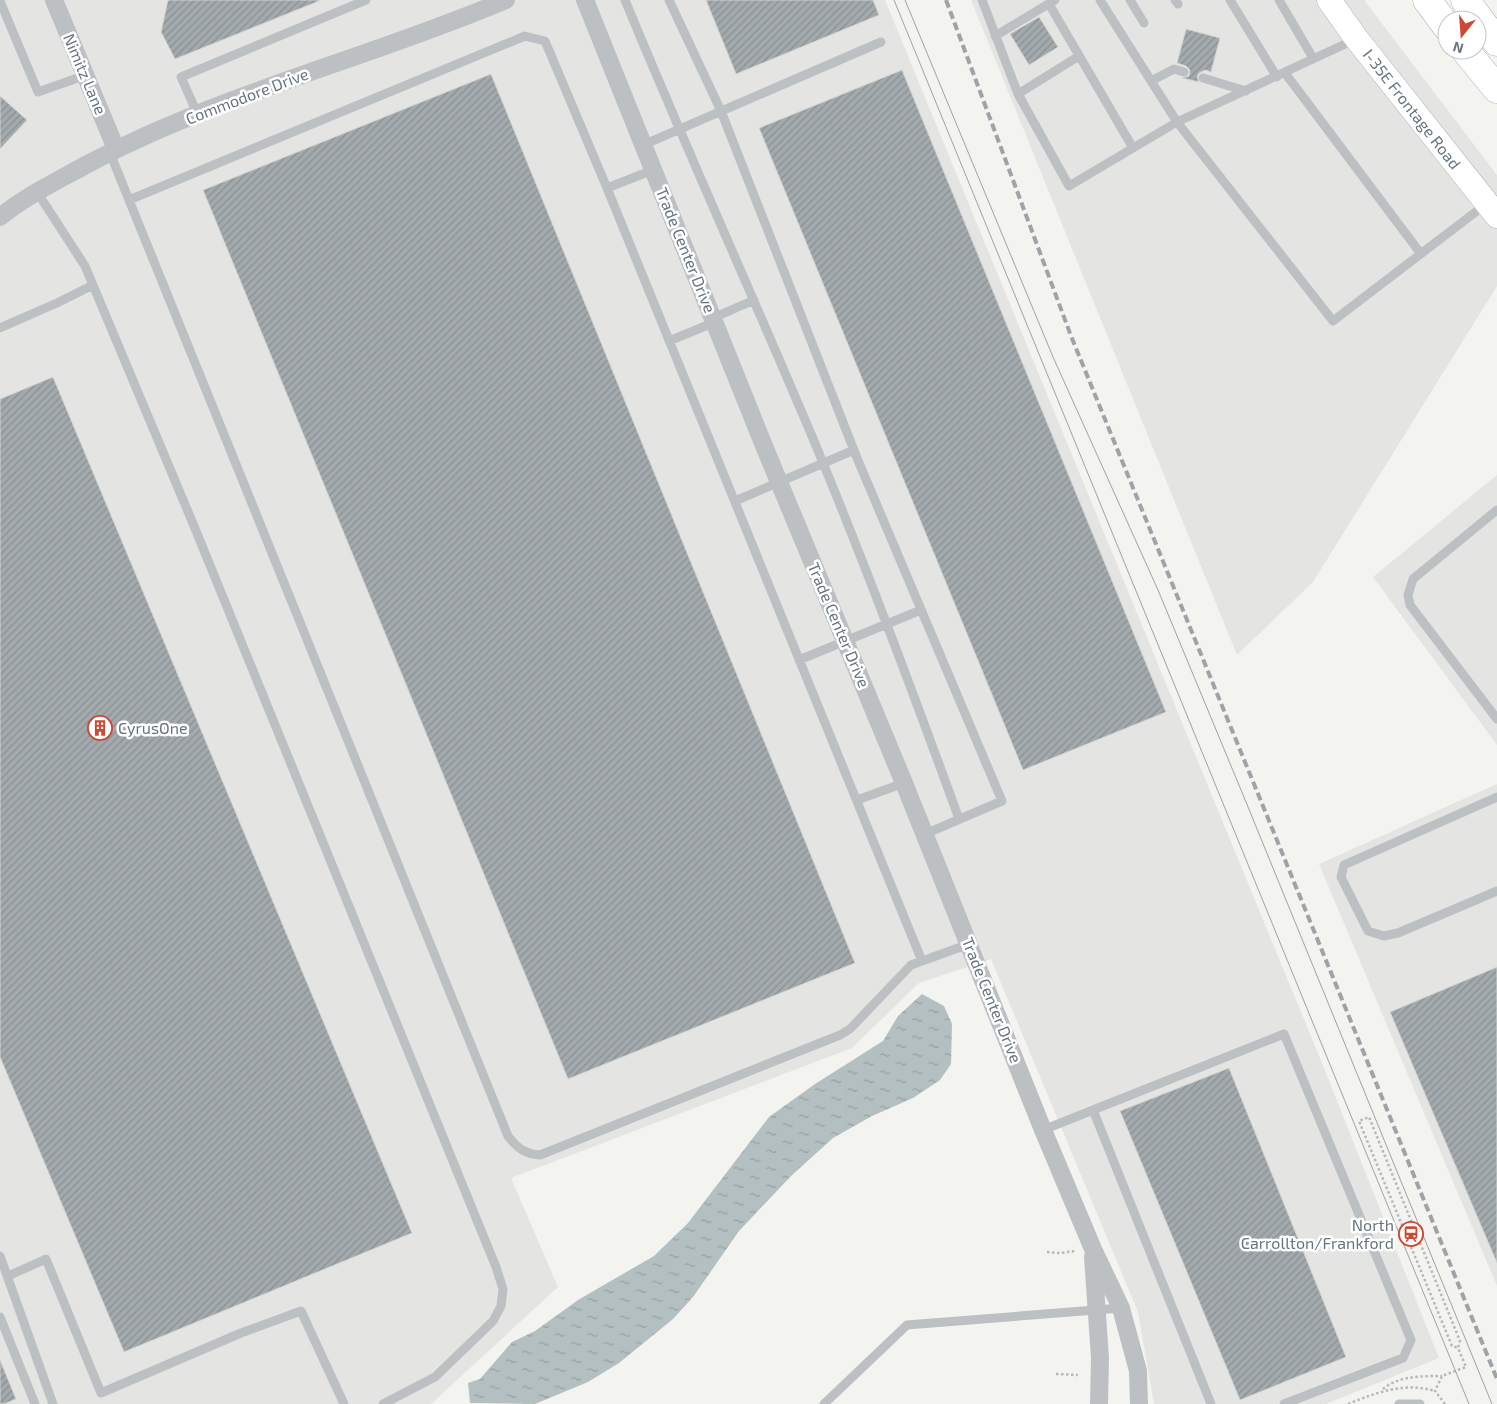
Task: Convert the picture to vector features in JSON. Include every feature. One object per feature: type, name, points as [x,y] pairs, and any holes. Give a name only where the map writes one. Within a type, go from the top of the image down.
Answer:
[{"type":"highway","points":[[1427,0],[1437,14]]},
{"type":"highway","points":[[1465,0],[1497,42]]},
{"type":"highway","points":[[1473,60],[1497,89]]},
{"type":"main road","name":"I-35E Frontage Road","points":[[1329,0],[1356,38],[1492,210]]},
{"type":"street","name":"Nimitz Lane","points":[[54,0],[86,75],[113,151]]},
{"type":"street","name":"Commodore Drive","points":[[0,217],[19,202],[113,151],[223,102],[506,0]]},
{"type":"street","name":"Trade Center Drive","points":[[585,0],[780,483],[970,944],[1043,1130],[1093,1249],[1121,1308],[1138,1372],[1139,1404]]},
{"type":"street","name":"Trade Center Drive","points":[[1093,1249],[1100,1358],[1099,1404]]},
{"type":"lane","points":[[0,0],[38,92],[86,75]]},
{"type":"lane","points":[[197,114],[181,77],[366,0]]},
{"type":"lane","points":[[625,0],[823,463],[959,819]]},
{"type":"lane","points":[[669,0],[721,111],[854,450],[1002,801],[925,834]]},
{"type":"lane","points":[[982,0],[1018,94],[1069,186],[1176,122],[1281,75],[1356,38]]},
{"type":"lane","points":[[1100,0],[1176,122],[1333,321],[1421,254],[1492,210]]},
{"type":"lane","points":[[1130,0],[1144,24]]},
{"type":"lane","points":[[1230,0],[1281,75],[1421,254]]},
{"type":"lane","points":[[1279,0],[1313,58]]},
{"type":"lane","points":[[995,36],[1052,2],[1079,56],[1133,148]]},
{"type":"lane","points":[[129,200],[525,36],[546,40],[922,961]]},
{"type":"lane","points":[[643,145],[881,42]]},
{"type":"lane","points":[[1018,94],[1079,56]]},
{"type":"lane","points":[[1151,81],[1174,69],[1184,72]]},
{"type":"lane","points":[[1203,78],[1246,91]]},
{"type":"lane","points":[[113,151],[129,200],[508,1136],[519,1149],[540,1155],[840,1034],[850,1028],[910,965],[970,944]]},
{"type":"lane","points":[[607,188],[653,170]]},
{"type":"lane","points":[[37,192],[85,266],[194,526],[486,1242],[503,1290],[501,1306],[493,1321],[441,1371],[421,1386],[383,1404]]},
{"type":"lane","points":[[0,328],[57,304],[92,285]]},
{"type":"lane","points":[[669,341],[754,300]]},
{"type":"lane","points":[[735,501],[854,450]]},
{"type":"lane","points":[[1497,510],[1413,579],[1408,595],[1410,605],[1497,719]]},
{"type":"lane","points":[[799,660],[921,610]]},
{"type":"lane","points":[[857,800],[904,783]]},
{"type":"lane","points":[[1497,797],[1344,865],[1341,877],[1368,931],[1384,936],[1398,934],[1497,892]]},
{"type":"lane","points":[[1043,1130],[1284,1034],[1411,1340],[1404,1358],[1284,1404]]},
{"type":"lane","points":[[1094,1110],[1211,1404]]},
{"type":"lane","points":[[0,1256],[53,1404]]},
{"type":"lane","points":[[8,1276],[46,1259],[101,1393],[241,1333],[301,1311],[344,1404]]},
{"type":"lane","points":[[824,1404],[907,1325],[1121,1308]]},
{"type":"lane","points":[[0,1317],[35,1404]]},
{"type":"lane","points":[[1400,1404],[1420,1404]]},
{"type":"path","points":[[1382,1390],[1388,1385],[1405,1379],[1442,1376],[1466,1367],[1458,1348],[1460,1341],[1369,1117],[1360,1121],[1452,1346],[1458,1348]]},
{"type":"path","points":[[1047,1252],[1075,1251]]},
{"type":"path","points":[[1056,1374],[1078,1375]]},
{"type":"path","points":[[1435,1391],[1442,1376]]},
{"type":"path","points":[[1348,1404],[1382,1390],[1416,1387],[1435,1391],[1445,1404]]},
{"type":"shaded area","points":[[0,0],[885,0],[1324,1068],[1439,1358],[1326,1404],[1154,1404],[1138,1312],[991,959],[919,983],[852,1048],[511,1178],[558,1287],[431,1404],[0,1404]]},
{"type":"shaded area","points":[[971,0],[1364,0],[1497,175],[1497,286],[1313,582],[1237,655]]},
{"type":"shaded area","points":[[1497,475],[1497,745],[1373,577]]},
{"type":"shaded area","points":[[1497,784],[1497,1286],[1319,864]]},
{"type":"water","points":[[922,994],[944,1006],[952,1024],[951,1064],[940,1080],[913,1098],[872,1116],[833,1138],[791,1176],[739,1231],[693,1297],[673,1319],[619,1363],[588,1382],[535,1404],[470,1403],[468,1383],[480,1379],[512,1342],[535,1331],[578,1300],[654,1256],[688,1223],[769,1117],[815,1084],[883,1041],[898,1016]]},
{"type":"building","points":[[168,0],[319,1],[175,59],[161,32]]},
{"type":"building","points":[[706,0],[873,0],[879,15],[736,74]]},
{"type":"building","points":[[1039,17],[1058,47],[1029,65],[1010,34]]},
{"type":"building","points":[[1186,29],[1220,38],[1211,72],[1205,70],[1199,73],[1197,77],[1199,82],[1182,78],[1189,76],[1190,70],[1186,66],[1177,63]]},
{"type":"building","points":[[902,70],[1166,712],[1023,770],[759,128]]},
{"type":"building","points":[[491,74],[855,963],[568,1079],[203,190]]},
{"type":"building","points":[[0,96],[27,120],[0,149]]},
{"type":"building","name":"CyrusOne","points":[[53,377],[412,1233],[124,1352],[0,1057],[0,399]]},
{"type":"building","points":[[1497,967],[1497,1263],[1390,1012]]},
{"type":"building","points":[[1229,1068],[1346,1357],[1240,1400],[1120,1111]]},
{"type":"building","points":[[0,1360],[16,1399],[4,1404],[0,1404]]},
{"type":"tram line","points":[[894,0],[1469,1404]]},
{"type":"tram line","points":[[905,0],[1053,357],[1158,590],[1492,1404]]},
{"type":"railway","points":[[946,0],[1071,336],[1497,1379]]},
{"type":"place","name":"CyrusOne","points":[[100,728]]},
{"type":"place","name":"North Carrollton/Frankford","points":[[1411,1234]]}]
